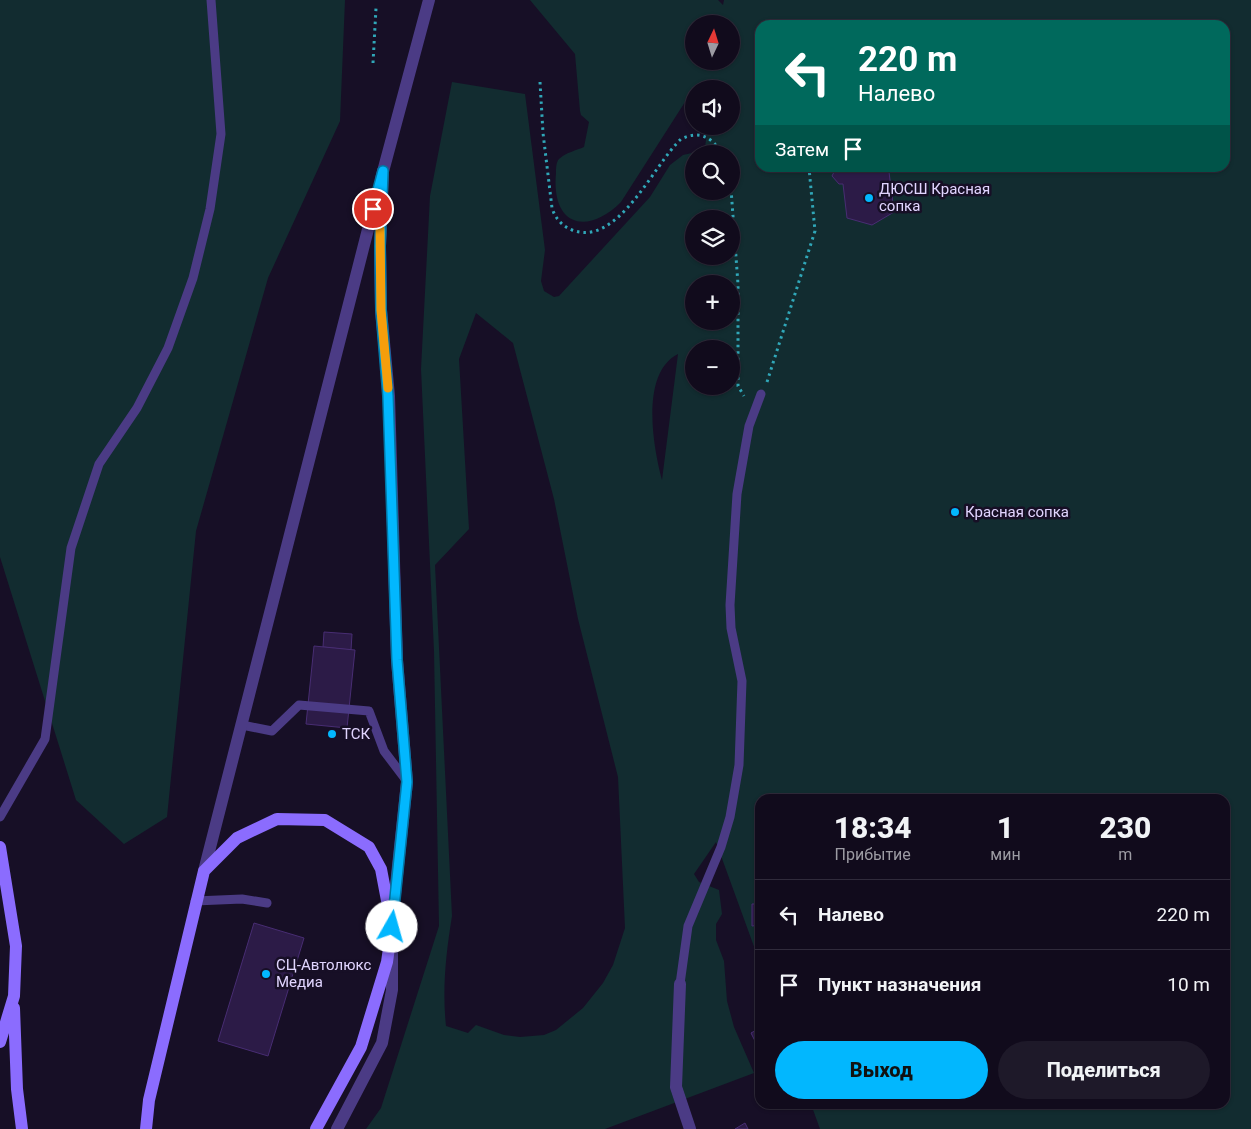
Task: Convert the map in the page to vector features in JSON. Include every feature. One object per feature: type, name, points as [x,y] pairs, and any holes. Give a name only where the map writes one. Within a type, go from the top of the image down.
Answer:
[{"type":"main road","points":[[146,1129],[149,1100],[195,901],[204,871],[237,838],[277,819],[325,820],[369,847],[380,869],[392,927],[387,962],[361,1047],[316,1129]]},
{"type":"main road","points":[[0,847],[16,946],[14,996],[16,1089],[22,1129]]},
{"type":"main road","points":[[0,1042],[14,996]]},
{"type":"street","points":[[204,871],[383,171],[429,0]]},
{"type":"street","points":[[337,1129],[382,1043],[392,990],[392,927],[407,782],[397,660],[388,396],[381,310],[380,246],[383,171]]},
{"type":"street","points":[[680,984],[676,1087],[690,1129]]},
{"type":"lane","points":[[0,817],[44,739],[71,548],[99,464],[137,408],[168,348],[193,278],[210,209],[221,134],[211,0]]},
{"type":"lane","points":[[680,984],[688,926],[721,847],[730,817],[739,765],[742,681],[731,628],[730,605],[738,494],[749,426],[761,394]]},
{"type":"lane","points":[[242,725],[272,730],[299,705],[369,711],[384,751],[407,782]]},
{"type":"lane","points":[[195,901],[242,899],[267,903]]},
{"type":"path","points":[[372,63],[376,8]]},
{"type":"path","points":[[540,82],[543,133],[553,211],[560,222],[570,229],[579,232],[595,231],[614,220],[681,139],[691,135],[703,135],[714,141],[716,145]]},
{"type":"path","points":[[732,200],[738,284],[738,386],[744,396],[754,397],[761,394],[815,231],[808,172]]},
{"type":"green space","points":[[0,0],[345,0],[340,121],[268,278],[196,531],[167,817],[124,844],[76,800],[0,557]]},
{"type":"green space","name":"Красная сопка","points":[[530,0],[718,0],[723,5],[724,0],[1251,0],[1251,1129],[820,1129],[813,1109],[1230,1109],[1230,794],[755,794],[755,949],[716,842],[694,874],[699,882],[719,890],[722,914],[716,924],[716,940],[724,961],[727,1001],[734,1027],[754,1073],[605,1129],[366,1129],[381,1108],[439,926],[434,651],[421,369],[430,196],[452,82],[525,94],[545,250],[541,281],[544,291],[554,297],[559,296],[650,197],[670,165],[683,155],[685,155],[685,200],[740,200],[740,145],[705,145],[707,135],[740,135],[740,80],[685,80],[685,102],[621,202],[608,213],[584,222],[574,220],[565,214],[559,205],[556,191],[556,171],[559,159],[568,153],[584,147],[589,122],[581,115],[575,54]],"holes":[[[476,313],[513,343],[554,499],[578,619],[618,777],[625,928],[613,965],[603,983],[583,1008],[556,1030],[544,1035],[520,1037],[504,1035],[476,1025],[468,1033],[446,1026],[444,998],[445,971],[452,916],[435,565],[469,529],[459,359]],[[678,354],[662,480],[653,431],[652,412],[654,394],[658,377],[666,364]]]},
{"type":"building","name":"ДЮСШ Красная сопка","points":[[834,172],[889,172],[894,212],[872,225],[847,218],[843,184],[839,184],[832,176]]},
{"type":"building","points":[[324,632],[352,634],[351,650],[323,647]]},
{"type":"building","points":[[314,646],[355,650],[347,728],[306,724]]},
{"type":"building","points":[[752,904],[755,904],[755,926],[752,926]]},
{"type":"building","name":"СЦ-Автолюкс Медиа","points":[[254,923],[304,938],[268,1056],[218,1041]]},
{"type":"building","points":[[755,1031],[755,1041],[751,1033]]},
{"type":"building","points":[[745,1123],[748,1129],[735,1129]]},
{"type":"slow traffic","points":[[380,229],[381,310],[388,388]]},
{"type":"place","name":"ДЮСШ Красная сопка","points":[[869,198]]},
{"type":"place","name":"Красная сопка","points":[[955,512]]},
{"type":"place","name":"ТСК","points":[[332,734]]},
{"type":"place","name":"СЦ-Автолюкс Медиа","points":[[266,974]]},
{"type":"route","points":[[373,209],[383,171],[380,246],[381,310],[388,396],[397,660],[407,782],[392,927]]}]
